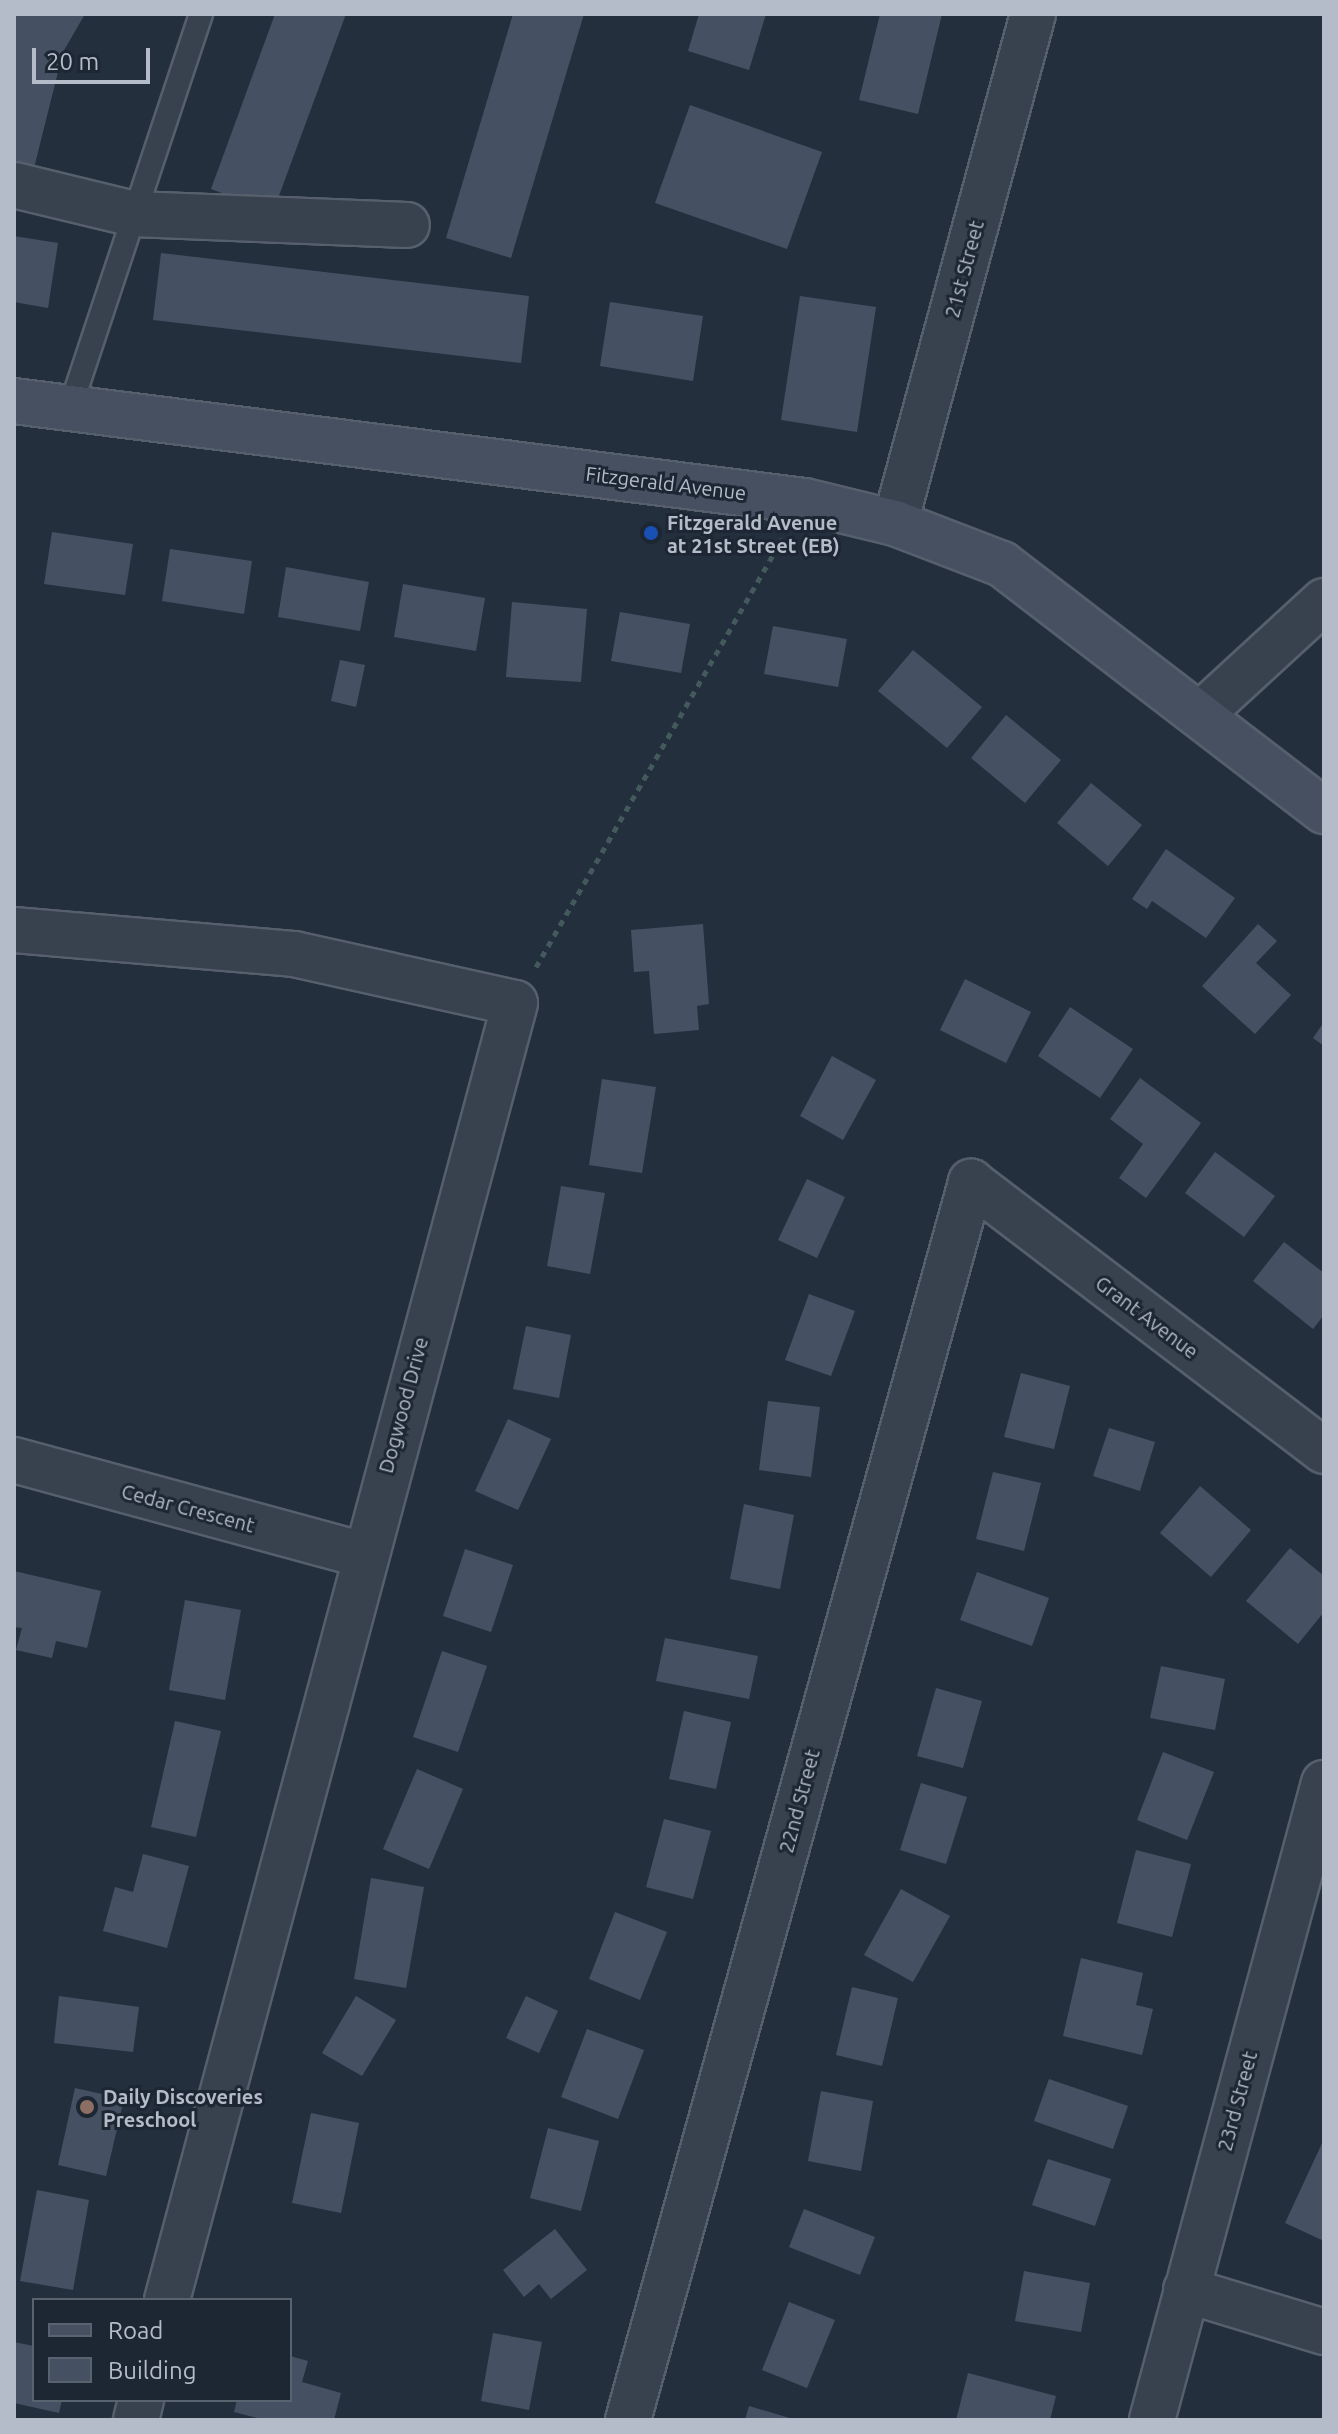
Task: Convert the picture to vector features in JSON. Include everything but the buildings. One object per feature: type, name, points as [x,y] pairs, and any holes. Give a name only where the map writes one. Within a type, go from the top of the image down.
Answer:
[{"type":"street","name":"21st Street","points":[[895,523],[1033,14]]},
{"type":"street","points":[[14,185],[134,214],[407,225]]},
{"type":"street","name":"Fitzgerald Avenue","points":[[14,401],[804,501],[895,523],[1002,564],[1324,811]]},
{"type":"street","points":[[1201,714],[1324,601]]},
{"type":"street","points":[[14,930],[294,954],[515,1003]]},
{"type":"street","name":"Dogwood Drive","points":[[168,2298],[363,1555],[515,1003]]},
{"type":"street","name":"Grant Avenue","points":[[971,1182],[1324,1451]]},
{"type":"street","name":"22nd Street","points":[[628,2420],[971,1182]]},
{"type":"street","name":"Cedar Crescent","points":[[14,1460],[363,1555]]},
{"type":"street","name":"23rd Street","points":[[1152,2420],[1324,1783]]},
{"type":"street","points":[[1186,2290],[1324,2332]]},
{"type":"lane","points":[[70,408],[201,14]]},
{"type":"path","points":[[515,1003],[804,501]]},
{"type":"place","name":"Fitzgerald Avenue at 21st Street (EB)","points":[[651,533]]},
{"type":"place","name":"Daily Discoveries Preschool","points":[[87,2107]]}]
